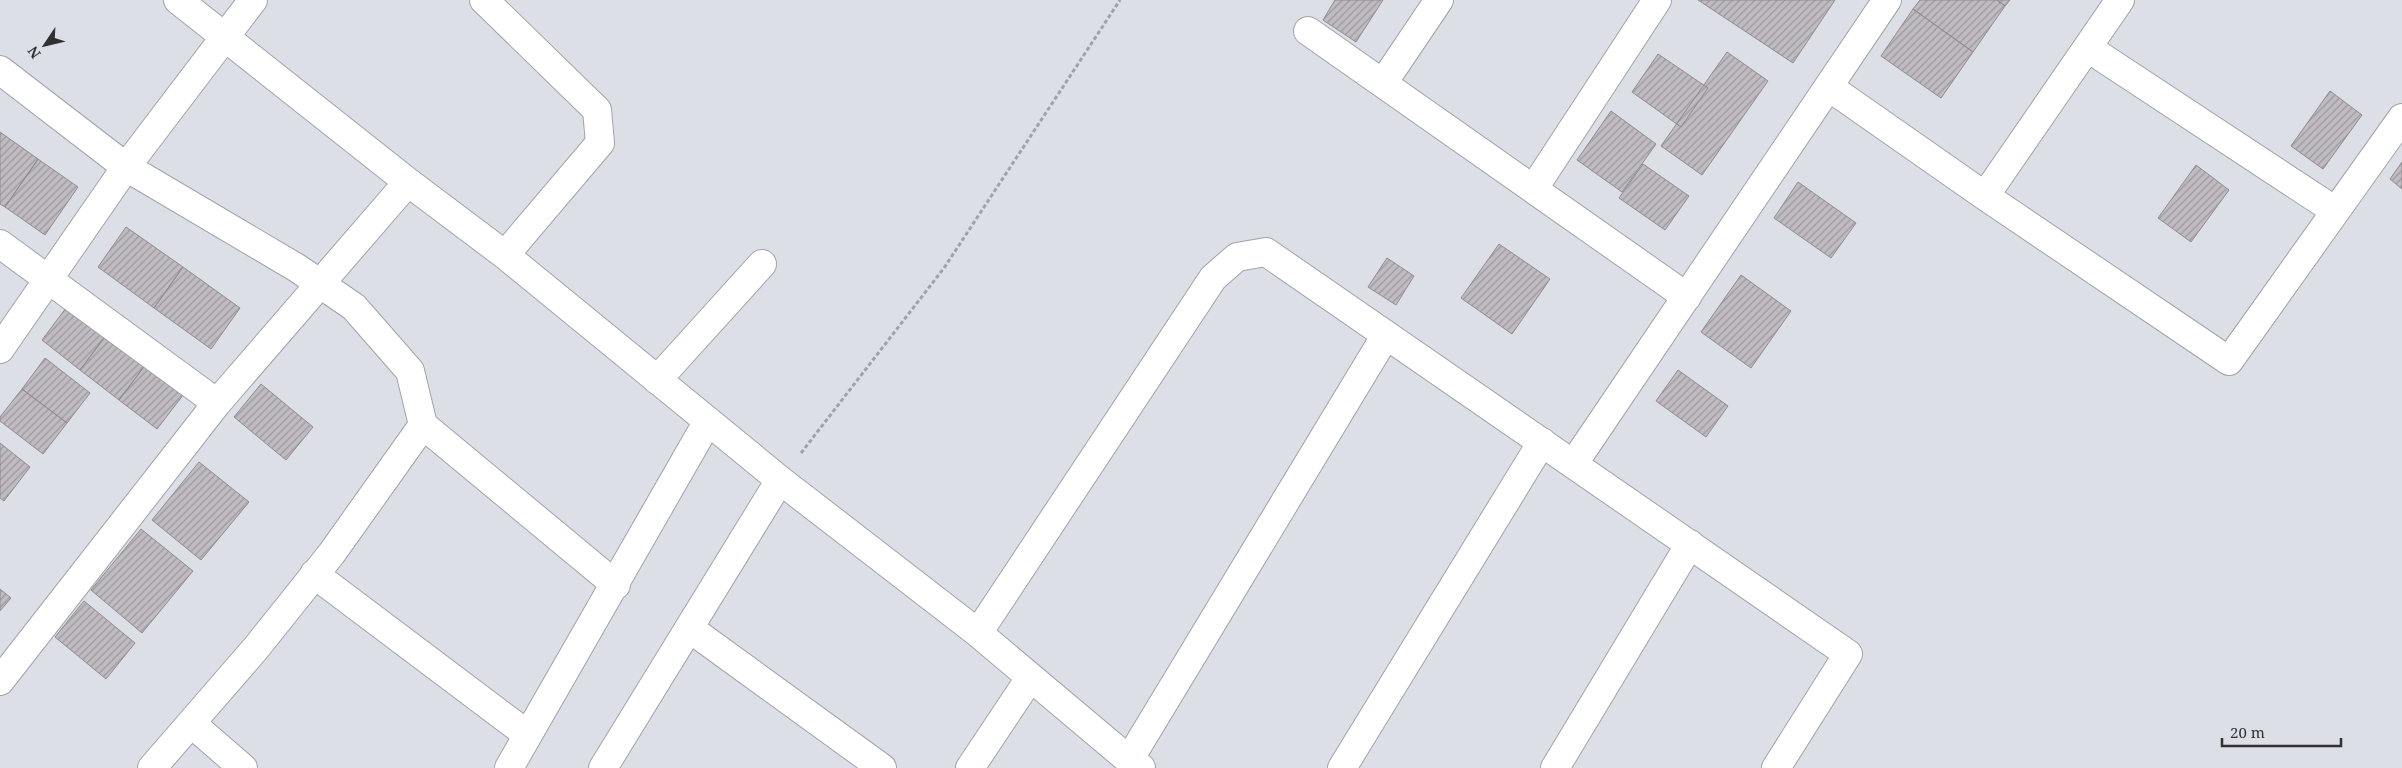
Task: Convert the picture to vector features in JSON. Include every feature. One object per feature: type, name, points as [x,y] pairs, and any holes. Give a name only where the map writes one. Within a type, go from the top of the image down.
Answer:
[{"type":"street","points":[[178,0],[408,182],[505,255],[780,480],[978,633],[1135,764],[1386,335]]},
{"type":"street","points":[[0,349],[126,167],[253,0]]},
{"type":"street","points":[[484,0],[597,110],[600,143],[505,255]]},
{"type":"street","points":[[1383,83],[1439,0]]},
{"type":"street","points":[[1534,188],[1657,0]]},
{"type":"street","points":[[1574,463],[1887,0]]},
{"type":"street","points":[[1986,196],[2120,0]]},
{"type":"street","points":[[1308,31],[1687,297]]},
{"type":"street","points":[[2088,48],[2334,210]]},
{"type":"street","points":[[0,70],[126,167],[297,268],[354,307],[410,371],[423,425],[616,585]]},
{"type":"street","points":[[1829,87],[1986,196],[2229,360],[2334,210],[2402,118]]},
{"type":"street","points":[[0,681],[217,403],[408,182]]},
{"type":"street","points":[[0,244],[217,403]]},
{"type":"street","points":[[978,633],[1213,278],[1237,257],[1266,252],[1848,654],[1776,768]]},
{"type":"street","points":[[657,380],[762,264]]},
{"type":"street","points":[[509,768],[616,585],[708,421]]},
{"type":"street","points":[[152,768],[256,648],[314,574],[423,425]]},
{"type":"street","points":[[1342,768],[1542,442]]},
{"type":"street","points":[[603,768],[780,480]]},
{"type":"street","points":[[1555,768],[1690,544]]},
{"type":"street","points":[[314,574],[528,735]]},
{"type":"street","points":[[689,628],[882,768]]},
{"type":"street","points":[[970,768],[1030,678]]},
{"type":"street","points":[[191,723],[243,768]]},
{"type":"path","points":[[780,480],[944,268],[1120,0]]},
{"type":"building","points":[[1335,0],[1383,0],[1356,42],[1323,20]]},
{"type":"building","points":[[1698,0],[1835,0],[1793,63]]},
{"type":"building","points":[[1920,0],[1997,0],[2005,6],[1973,52],[1913,9]]},
{"type":"building","points":[[1997,0],[2010,0],[2005,6]]},
{"type":"building","points":[[1913,9],[1973,52],[1941,98],[1881,56]]},
{"type":"building","points":[[1727,52],[1768,81],[1702,175],[1661,146]]},
{"type":"building","points":[[1658,54],[1708,88],[1681,127],[1632,92]]},
{"type":"building","points":[[2330,91],[2362,115],[2323,169],[2291,146]]},
{"type":"building","points":[[1611,111],[1656,144],[1622,192],[1577,160]]},
{"type":"building","points":[[0,132],[38,159],[5,207],[0,204]]},
{"type":"building","points":[[38,159],[78,187],[45,235],[5,207]]},
{"type":"building","points":[[2402,162],[2402,189],[2390,179]]},
{"type":"building","points":[[1643,164],[1689,196],[1665,230],[1619,198]]},
{"type":"building","points":[[2196,165],[2229,190],[2191,242],[2158,218]]},
{"type":"building","points":[[1798,182],[1856,223],[1831,258],[1774,218]]},
{"type":"building","points":[[126,227],[183,267],[154,308],[98,267]]},
{"type":"building","points":[[1499,244],[1550,279],[1512,334],[1461,298]]},
{"type":"building","points":[[1387,258],[1414,276],[1396,305],[1368,287]]},
{"type":"building","points":[[183,267],[240,308],[211,349],[154,308]]},
{"type":"building","points":[[1741,275],[1791,311],[1751,368],[1701,332]]},
{"type":"building","points":[[72,300],[110,330],[80,370],[42,340]]},
{"type":"building","points":[[110,330],[149,360],[119,400],[80,370]]},
{"type":"building","points":[[45,358],[90,393],[67,423],[22,389]]},
{"type":"building","points":[[149,360],[187,390],[157,429],[119,400]]},
{"type":"building","points":[[1678,370],[1728,406],[1706,437],[1656,401]]},
{"type":"building","points":[[261,384],[313,427],[286,460],[234,417]]},
{"type":"building","points":[[22,389],[67,423],[43,454],[0,421],[0,417]]},
{"type":"building","points":[[0,443],[30,467],[4,501],[0,498]]},
{"type":"building","points":[[199,462],[249,502],[201,560],[152,520]]},
{"type":"building","points":[[141,529],[193,571],[142,633],[91,590]]},
{"type":"building","points":[[0,589],[11,598],[0,611]]},
{"type":"building","points":[[84,601],[135,643],[106,679],[55,637]]}]
